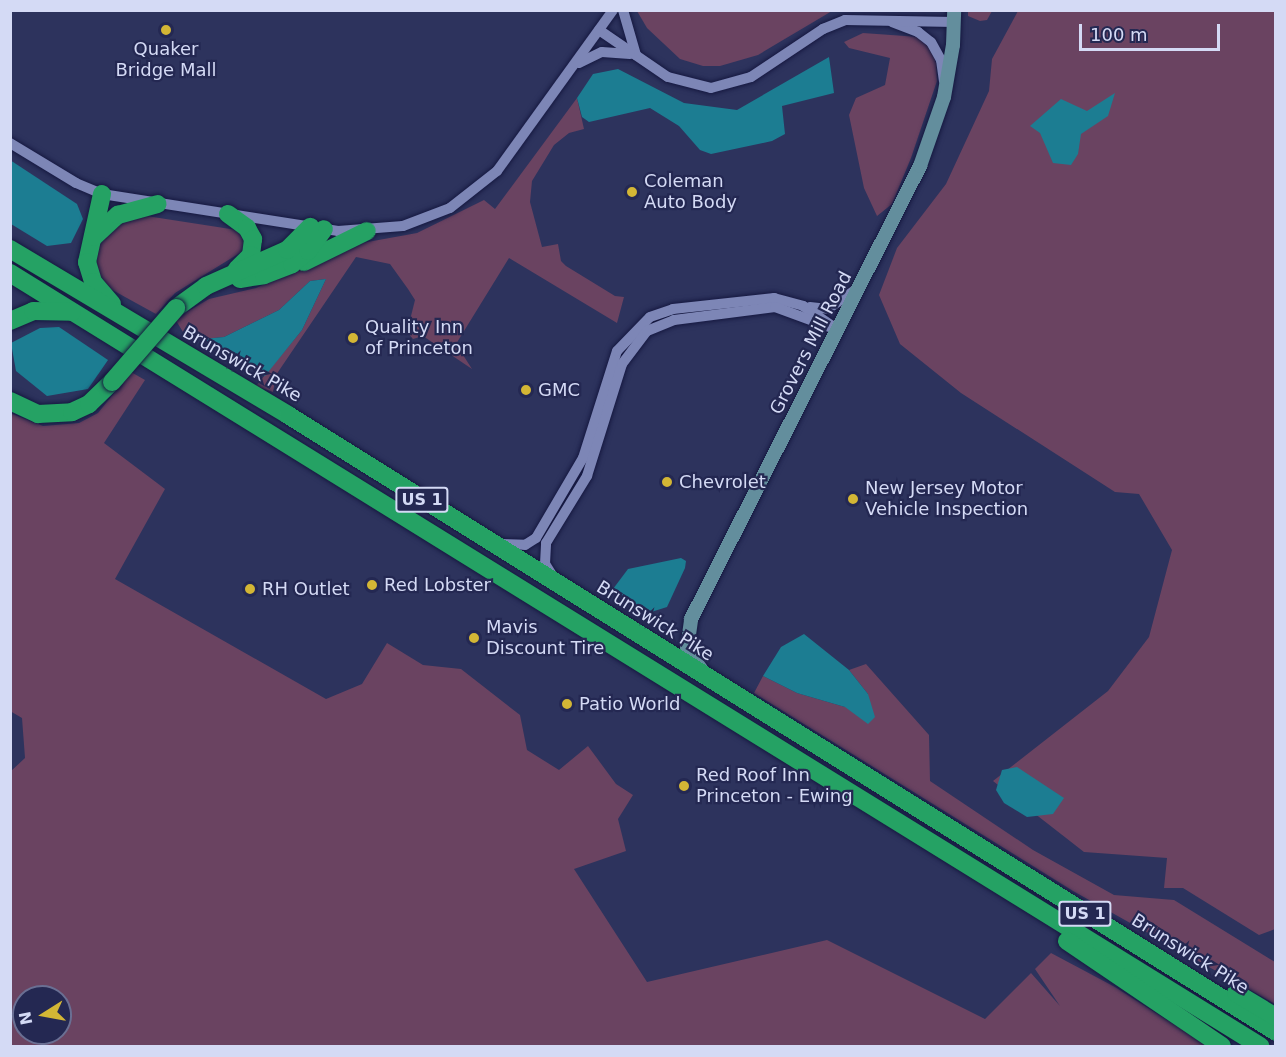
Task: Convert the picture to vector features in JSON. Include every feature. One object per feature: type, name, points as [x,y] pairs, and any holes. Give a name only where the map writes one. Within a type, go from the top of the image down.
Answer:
[{"type":"highway","points":[[102,194],[87,257],[90,275],[99,290],[135,325]]},
{"type":"highway","points":[[93,238],[118,215],[158,204]]},
{"type":"highway","points":[[223,279],[247,261],[254,246],[249,230],[228,214]]},
{"type":"highway","points":[[280,271],[305,254],[317,228]]},
{"type":"highway","points":[[10,402],[38,414],[72,412],[89,404],[112,382],[176,308],[200,289],[287,250],[317,228]]},
{"type":"highway","points":[[223,279],[244,279],[280,271],[366,231]]},
{"type":"highway","name":"Brunswick Pike","points":[[10,249],[288,415],[561,588],[1275,1032]]},
{"type":"highway","name":"US 1","points":[[10,273],[1260,1047]]},
{"type":"highway","points":[[10,321],[33,311],[74,312]]},
{"type":"highway","points":[[895,795],[1275,1017]]},
{"type":"highway","points":[[908,830],[1222,1047]]},
{"type":"street","points":[[10,143],[76,183],[102,194],[317,228],[366,231],[425,219],[466,198],[504,164],[613,10]]},
{"type":"street","points":[[623,10],[636,55]]},
{"type":"street","points":[[877,18],[919,10]]},
{"type":"street","points":[[599,30],[682,83],[725,86],[751,77],[831,25],[852,19],[954,16]]},
{"type":"street","name":"Grovers Mill Road","points":[[708,678],[687,649],[690,619],[920,166],[944,97],[954,16]]},
{"type":"street","points":[[877,18],[915,30],[931,42],[942,63],[944,97]]},
{"type":"street","points":[[574,66],[602,52],[636,55]]},
{"type":"street","points":[[483,539],[517,546],[536,538],[583,458],[617,351],[650,316],[673,309],[764,298],[828,309],[859,287]]},
{"type":"street","points":[[803,306],[838,330]]},
{"type":"street","points":[[561,588],[547,568],[544,548],[587,476],[622,364],[638,339],[647,331],[674,320],[767,307],[788,311],[838,330]]},
{"type":"shaded area","points":[[968,10],[992,11],[987,20],[980,21],[968,16]]},
{"type":"shaded area","points":[[637,11],[832,11],[758,55],[720,66],[703,66],[680,59],[647,28]]},
{"type":"shaded area","points":[[1018,11],[1275,11],[1275,929],[1259,935],[1183,888],[1164,888],[1167,858],[1084,852],[993,781],[1108,691],[1149,637],[1172,550],[1139,494],[1115,492],[961,393],[900,344],[879,295],[897,248],[946,184],[989,91],[992,59]]},
{"type":"shaded area","points":[[863,33],[919,37],[932,50],[936,63],[937,81],[911,158],[892,204],[877,216],[864,188],[849,115],[856,98],[885,85],[890,58],[849,48],[844,42]]},
{"type":"shaded area","points":[[829,57],[834,93],[782,106],[785,134],[772,141],[711,154],[700,150],[679,126],[650,108],[589,122],[582,117],[577,98],[593,74],[618,69],[684,103],[737,110]]},
{"type":"shaded area","points":[[1115,93],[1108,116],[1081,134],[1078,154],[1071,165],[1053,163],[1040,133],[1030,126],[1061,99],[1087,111]]},
{"type":"shaded area","points":[[577,98],[584,129],[569,133],[554,145],[532,181],[530,202],[542,247],[558,244],[561,261],[566,266],[615,296],[624,297],[617,323],[509,258],[456,344],[472,369],[423,336],[413,339],[407,332],[415,300],[408,289],[390,264],[356,257],[276,375],[273,392],[256,386],[302,330],[326,279],[310,281],[279,310],[224,337],[204,339],[183,332],[175,319],[209,299],[256,288],[351,245],[417,233],[484,200],[495,209]]},
{"type":"shaded area","points":[[10,160],[77,204],[83,219],[71,243],[47,246],[11,224]]},
{"type":"shaded area","points":[[140,215],[237,230],[244,240],[243,251],[175,293],[156,314],[96,281],[95,243],[106,226]]},
{"type":"shaded area","points":[[326,279],[302,330],[265,376],[204,339],[224,337],[279,310],[310,281]]},
{"type":"shaded area","points":[[59,327],[108,360],[88,389],[47,396],[16,371],[11,343],[40,328]]},
{"type":"shaded area","points":[[131,372],[145,380],[104,443],[165,489],[115,579],[326,699],[362,684],[387,643],[423,665],[461,669],[520,715],[527,750],[559,770],[588,746],[616,784],[633,795],[618,819],[626,851],[574,869],[647,982],[827,940],[985,1019],[1031,973],[1060,1006],[1035,969],[1051,953],[1115,987],[1208,1046],[11,1046],[10,772],[25,758],[22,718],[10,711],[10,413],[43,426],[79,423],[98,413]]},
{"type":"shaded area","points":[[681,558],[686,561],[685,568],[667,607],[648,613],[613,589],[628,569]]},
{"type":"shaded area","points":[[804,634],[849,670],[868,694],[875,717],[868,724],[845,707],[797,693],[763,676],[781,647]]},
{"type":"shaded area","points":[[866,664],[929,735],[930,781],[1033,850],[1114,895],[1174,900],[1275,962],[1275,1004],[1073,891],[754,693],[763,676],[797,693],[845,707],[868,694],[849,670]]},
{"type":"shaded area","points":[[1017,767],[1064,798],[1053,814],[1027,817],[1004,803],[996,790],[1002,770]]},
{"type":"place","name":"Quaker Bridge Mall","points":[[166,30]]},
{"type":"place","name":"Coleman Auto Body","points":[[632,192]]},
{"type":"place","name":"Quality Inn of Princeton","points":[[353,338]]},
{"type":"place","name":"GMC","points":[[526,390]]},
{"type":"place","name":"Chevrolet","points":[[667,482]]},
{"type":"place","name":"New Jersey Motor Vehicle Inspection","points":[[853,499]]},
{"type":"place","name":"Red Lobster","points":[[372,585]]},
{"type":"place","name":"RH Outlet","points":[[250,589]]},
{"type":"place","name":"Mavis Discount Tire","points":[[474,638]]},
{"type":"place","name":"Patio World","points":[[567,704]]},
{"type":"place","name":"Red Roof Inn Princeton - Ewing","points":[[684,786]]}]
